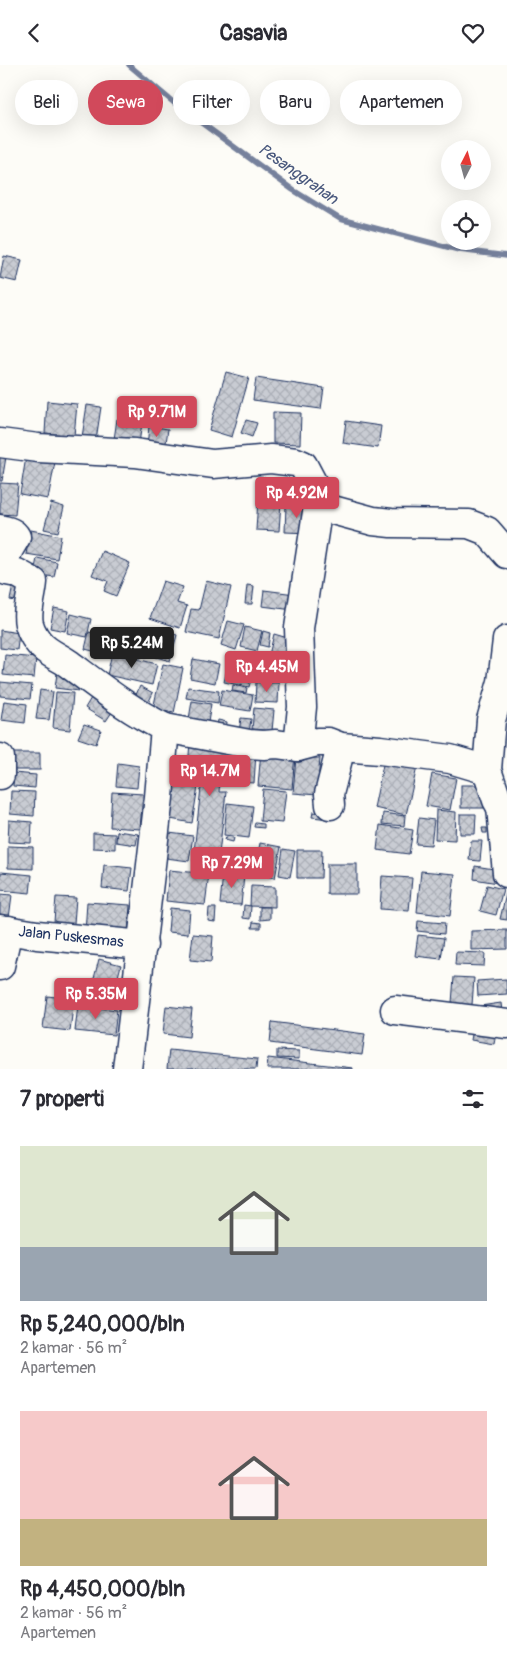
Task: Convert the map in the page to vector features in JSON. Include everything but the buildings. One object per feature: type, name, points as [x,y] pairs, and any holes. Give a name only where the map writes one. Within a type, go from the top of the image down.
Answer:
[{"type":"street","points":[[0,443],[38,448],[135,453],[213,464],[272,459],[296,462],[303,465],[312,482],[318,506],[299,628],[302,707],[298,747]]},
{"type":"street","points":[[318,506],[373,521],[391,523],[469,523],[488,531],[507,554]]},
{"type":"street","points":[[0,529],[11,532],[16,537],[3,560],[4,567],[7,571],[17,573],[33,582],[29,625],[44,648],[68,663],[132,711],[164,728],[249,744],[276,744],[298,747],[317,742],[328,742],[341,747],[450,759],[487,770]]},
{"type":"street","points":[[507,640],[502,682],[490,720],[487,770],[504,808],[507,873]]},
{"type":"street","points":[[127,1069],[160,797],[164,728]]},
{"type":"street","points":[[330,805],[329,794],[341,747]]},
{"type":"street","points":[[0,758],[0,775]]},
{"type":"street","points":[[0,966],[4,929]]},
{"type":"street","name":"Jalan Puskesmas","points":[[4,929],[37,935],[143,945]]},
{"type":"street","points":[[395,1010],[507,1024]]},
{"type":"waterway","name":"Pesanggrahan","points":[[129,65],[173,102],[293,190],[340,219],[459,250],[507,256]]}]
